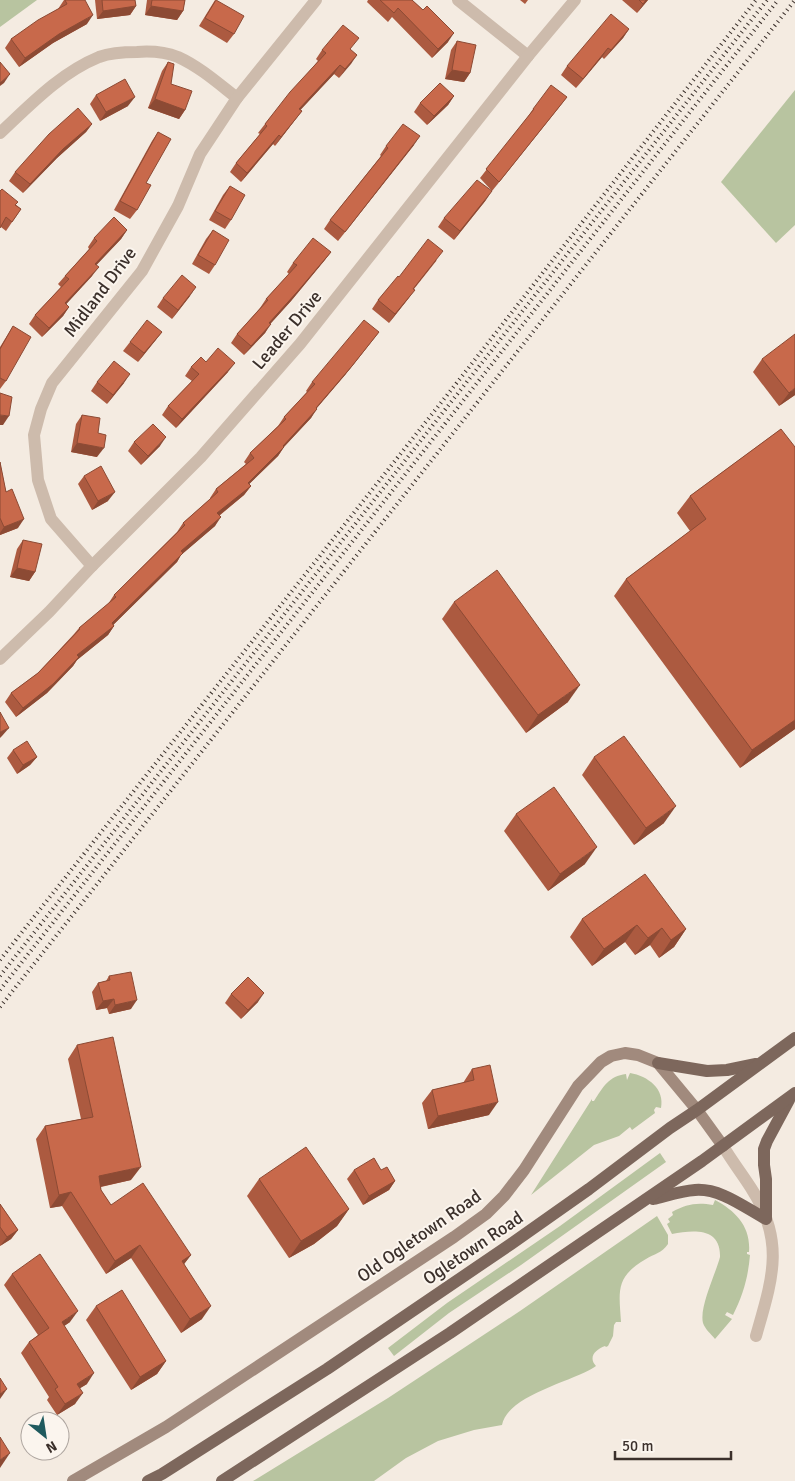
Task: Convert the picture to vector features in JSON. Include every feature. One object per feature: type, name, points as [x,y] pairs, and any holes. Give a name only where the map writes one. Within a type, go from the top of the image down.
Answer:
[{"type":"main road","name":"Ogletown Road","points":[[148,1481],[163,1479],[511,1244],[795,1038]]},
{"type":"main road","points":[[658,1063],[707,1071],[761,1064]]},
{"type":"main road","points":[[222,1481],[450,1333],[645,1201],[793,1094]]},
{"type":"main road","points":[[645,1201],[694,1190],[708,1190],[721,1194],[766,1218],[764,1149],[780,1114],[793,1094]]},
{"type":"main road","points":[[238,1481],[264,1453]]},
{"type":"street","name":"Midland Drive","points":[[92,566],[51,519],[38,480],[34,435],[41,408],[52,383],[142,271],[178,206],[200,154],[237,98],[316,0]]},
{"type":"street","points":[[458,0],[528,56]]},
{"type":"street","name":"Leader Drive","points":[[0,659],[49,612],[92,566],[201,457],[300,344],[528,56],[575,0]]},
{"type":"street","points":[[0,133],[29,105],[65,75],[100,57],[129,52],[151,51],[177,57],[202,71],[237,98]]},
{"type":"street","name":"Old Ogletown Road","points":[[72,1481],[166,1427],[486,1214],[504,1196],[524,1170],[578,1086],[601,1062],[611,1056],[626,1053],[638,1055],[658,1063]]},
{"type":"street","points":[[658,1063],[697,1110],[723,1146],[752,1188],[766,1218],[773,1245],[773,1262],[771,1280],[756,1336]]},
{"type":"green space","points":[[0,0],[37,0],[0,27]]},
{"type":"green space","points":[[795,90],[795,225],[776,243],[721,182]]},
{"type":"green space","points":[[630,1073],[643,1077],[654,1084],[662,1101],[661,1108],[656,1107],[655,1113],[632,1130],[630,1127],[619,1136],[594,1145],[531,1195],[592,1099],[594,1101],[604,1087],[615,1077],[626,1074],[627,1080]]},
{"type":"green space","points":[[660,1153],[666,1162],[521,1265],[449,1313],[394,1356],[388,1348],[447,1303],[560,1226]]},
{"type":"green space","points":[[715,1200],[736,1215],[745,1227],[749,1243],[749,1252],[747,1254],[750,1255],[740,1300],[733,1315],[727,1312],[725,1315],[732,1319],[715,1339],[704,1325],[702,1316],[720,1257],[719,1247],[711,1235],[697,1232],[672,1234],[667,1224],[670,1222],[668,1219],[673,1215],[672,1212],[677,1209],[692,1204],[713,1205]]},
{"type":"green space","points":[[657,1216],[668,1235],[668,1244],[661,1251],[636,1266],[624,1279],[620,1293],[621,1322],[616,1322],[614,1325],[613,1336],[608,1346],[601,1348],[594,1354],[593,1360],[596,1366],[593,1368],[527,1398],[506,1415],[502,1425],[474,1430],[438,1441],[406,1458],[374,1481],[253,1481],[388,1398],[520,1311]]},
{"type":"building","points":[[65,0],[85,0],[93,15],[59,34],[25,58],[11,39],[38,20],[67,4]]},
{"type":"building","points":[[102,0],[135,0],[136,6],[103,11]]},
{"type":"building","points":[[152,0],[185,0],[183,11],[151,6]]},
{"type":"building","points":[[216,0],[244,16],[234,34],[205,18]]},
{"type":"building","points":[[380,0],[412,0],[423,10],[427,6],[454,33],[438,49],[398,8],[394,13]]},
{"type":"building","points":[[611,14],[629,29],[611,50],[608,48],[583,79],[567,66]]},
{"type":"building","points":[[343,25],[359,38],[350,49],[357,55],[345,69],[340,65],[299,109],[302,111],[281,137],[279,135],[247,173],[236,163],[267,126],[265,124],[290,92],[326,53],[322,50]]},
{"type":"building","points":[[457,41],[476,45],[470,73],[452,70]]},
{"type":"building","points":[[0,62],[10,74],[0,83]]},
{"type":"building","points":[[168,62],[174,64],[171,84],[192,91],[185,110],[155,99]]},
{"type":"building","points":[[125,79],[135,97],[106,112],[96,95]]},
{"type":"building","points":[[440,83],[454,96],[434,116],[420,103]]},
{"type":"building","points":[[551,85],[567,97],[499,182],[486,169]]},
{"type":"building","points":[[78,108],[92,124],[63,149],[30,184],[15,172],[49,134]]},
{"type":"building","points":[[403,124],[420,136],[345,232],[330,220],[388,148],[386,146]]},
{"type":"building","points":[[158,132],[171,139],[146,183],[151,185],[137,210],[120,201]]},
{"type":"building","points":[[477,180],[492,191],[460,231],[444,218]]},
{"type":"building","points":[[230,186],[245,195],[231,220],[215,211]]},
{"type":"building","points":[[2,189],[18,202],[15,205],[21,209],[12,222],[6,217],[0,228],[0,191]]},
{"type":"building","points":[[114,217],[127,230],[95,264],[99,267],[65,303],[69,307],[49,328],[35,315],[69,279],[65,276],[97,241],[94,238]]},
{"type":"building","points":[[213,230],[229,240],[215,265],[198,255]]},
{"type":"building","points":[[313,238],[331,252],[251,346],[237,334],[297,265],[293,263]]},
{"type":"building","points":[[428,239],[443,251],[395,314],[378,300],[399,277]]},
{"type":"building","points":[[182,275],[196,287],[178,310],[163,298]]},
{"type":"building","points":[[147,320],[162,332],[144,353],[130,342]]},
{"type":"building","points":[[364,320],[379,332],[317,409],[284,447],[248,483],[251,486],[217,513],[221,517],[181,551],[183,553],[112,623],[114,626],[77,655],[79,657],[53,684],[23,708],[11,693],[38,673],[79,628],[116,597],[114,595],[185,525],[183,523],[218,492],[216,489],[254,458],[250,453],[286,419],[284,417],[315,384],[312,382]]},
{"type":"building","points":[[13,326],[31,337],[6,381],[0,378],[0,349]]},
{"type":"building","points":[[795,334],[795,388],[789,393],[762,359]]},
{"type":"building","points":[[218,348],[235,363],[182,419],[168,406],[199,374],[191,367],[201,357],[206,362]]},
{"type":"building","points":[[114,361],[130,374],[113,395],[97,382]]},
{"type":"building","points":[[0,393],[12,397],[9,416],[0,415]]},
{"type":"building","points":[[82,415],[100,418],[98,433],[106,435],[104,448],[77,443]]},
{"type":"building","points":[[153,424],[166,437],[148,456],[134,442]]},
{"type":"building","points":[[781,429],[795,447],[795,720],[752,750],[626,579],[706,519],[690,496]]},
{"type":"building","points":[[0,462],[6,492],[12,489],[24,519],[4,527],[0,518]]},
{"type":"building","points":[[101,466],[115,492],[98,501],[84,476]]},
{"type":"building","points":[[23,540],[42,544],[35,572],[17,568]]},
{"type":"building","points":[[497,570],[580,685],[538,715],[454,602]]},
{"type":"building","points":[[0,712],[9,728],[0,732]]},
{"type":"building","points":[[624,736],[676,806],[646,828],[594,757]]},
{"type":"building","points":[[27,741],[37,757],[23,765],[13,750]]},
{"type":"building","points":[[554,787],[597,847],[560,874],[516,814]]},
{"type":"building","points":[[645,874],[686,929],[671,940],[662,928],[648,938],[637,925],[604,949],[582,919]]},
{"type":"building","points":[[131,972],[137,1000],[115,1005],[114,999],[103,1001],[98,983],[110,980],[109,976]]},
{"type":"building","points":[[248,977],[264,993],[248,1010],[231,994]]},
{"type":"building","points":[[113,1037],[141,1167],[99,1176],[101,1190],[111,1205],[143,1183],[191,1255],[182,1261],[211,1306],[190,1319],[140,1245],[115,1261],[71,1192],[59,1195],[45,1126],[93,1117],[77,1045]]},
{"type":"building","points":[[490,1065],[498,1102],[438,1116],[432,1090],[474,1080],[472,1069]]},
{"type":"building","points":[[306,1147],[349,1209],[301,1241],[259,1179]]},
{"type":"building","points":[[374,1158],[381,1170],[387,1167],[395,1181],[369,1196],[354,1170]]},
{"type":"building","points":[[0,1204],[18,1230],[7,1237],[0,1227]]},
{"type":"building","points":[[40,1254],[78,1311],[62,1322],[94,1373],[77,1384],[83,1393],[65,1404],[55,1389],[58,1387],[29,1342],[49,1328],[12,1274]]},
{"type":"building","points":[[122,1290],[166,1361],[140,1377],[96,1306]]},
{"type":"building","points":[[0,1378],[7,1389],[0,1394]]},
{"type":"building","points":[[0,1437],[10,1453],[0,1460]]},
{"type":"railway","points":[[0,960],[459,380],[756,0]]},
{"type":"railway","points":[[0,976],[767,0]]},
{"type":"railway","points":[[0,990],[778,0]]},
{"type":"railway","points":[[0,1007],[795,0]]}]
